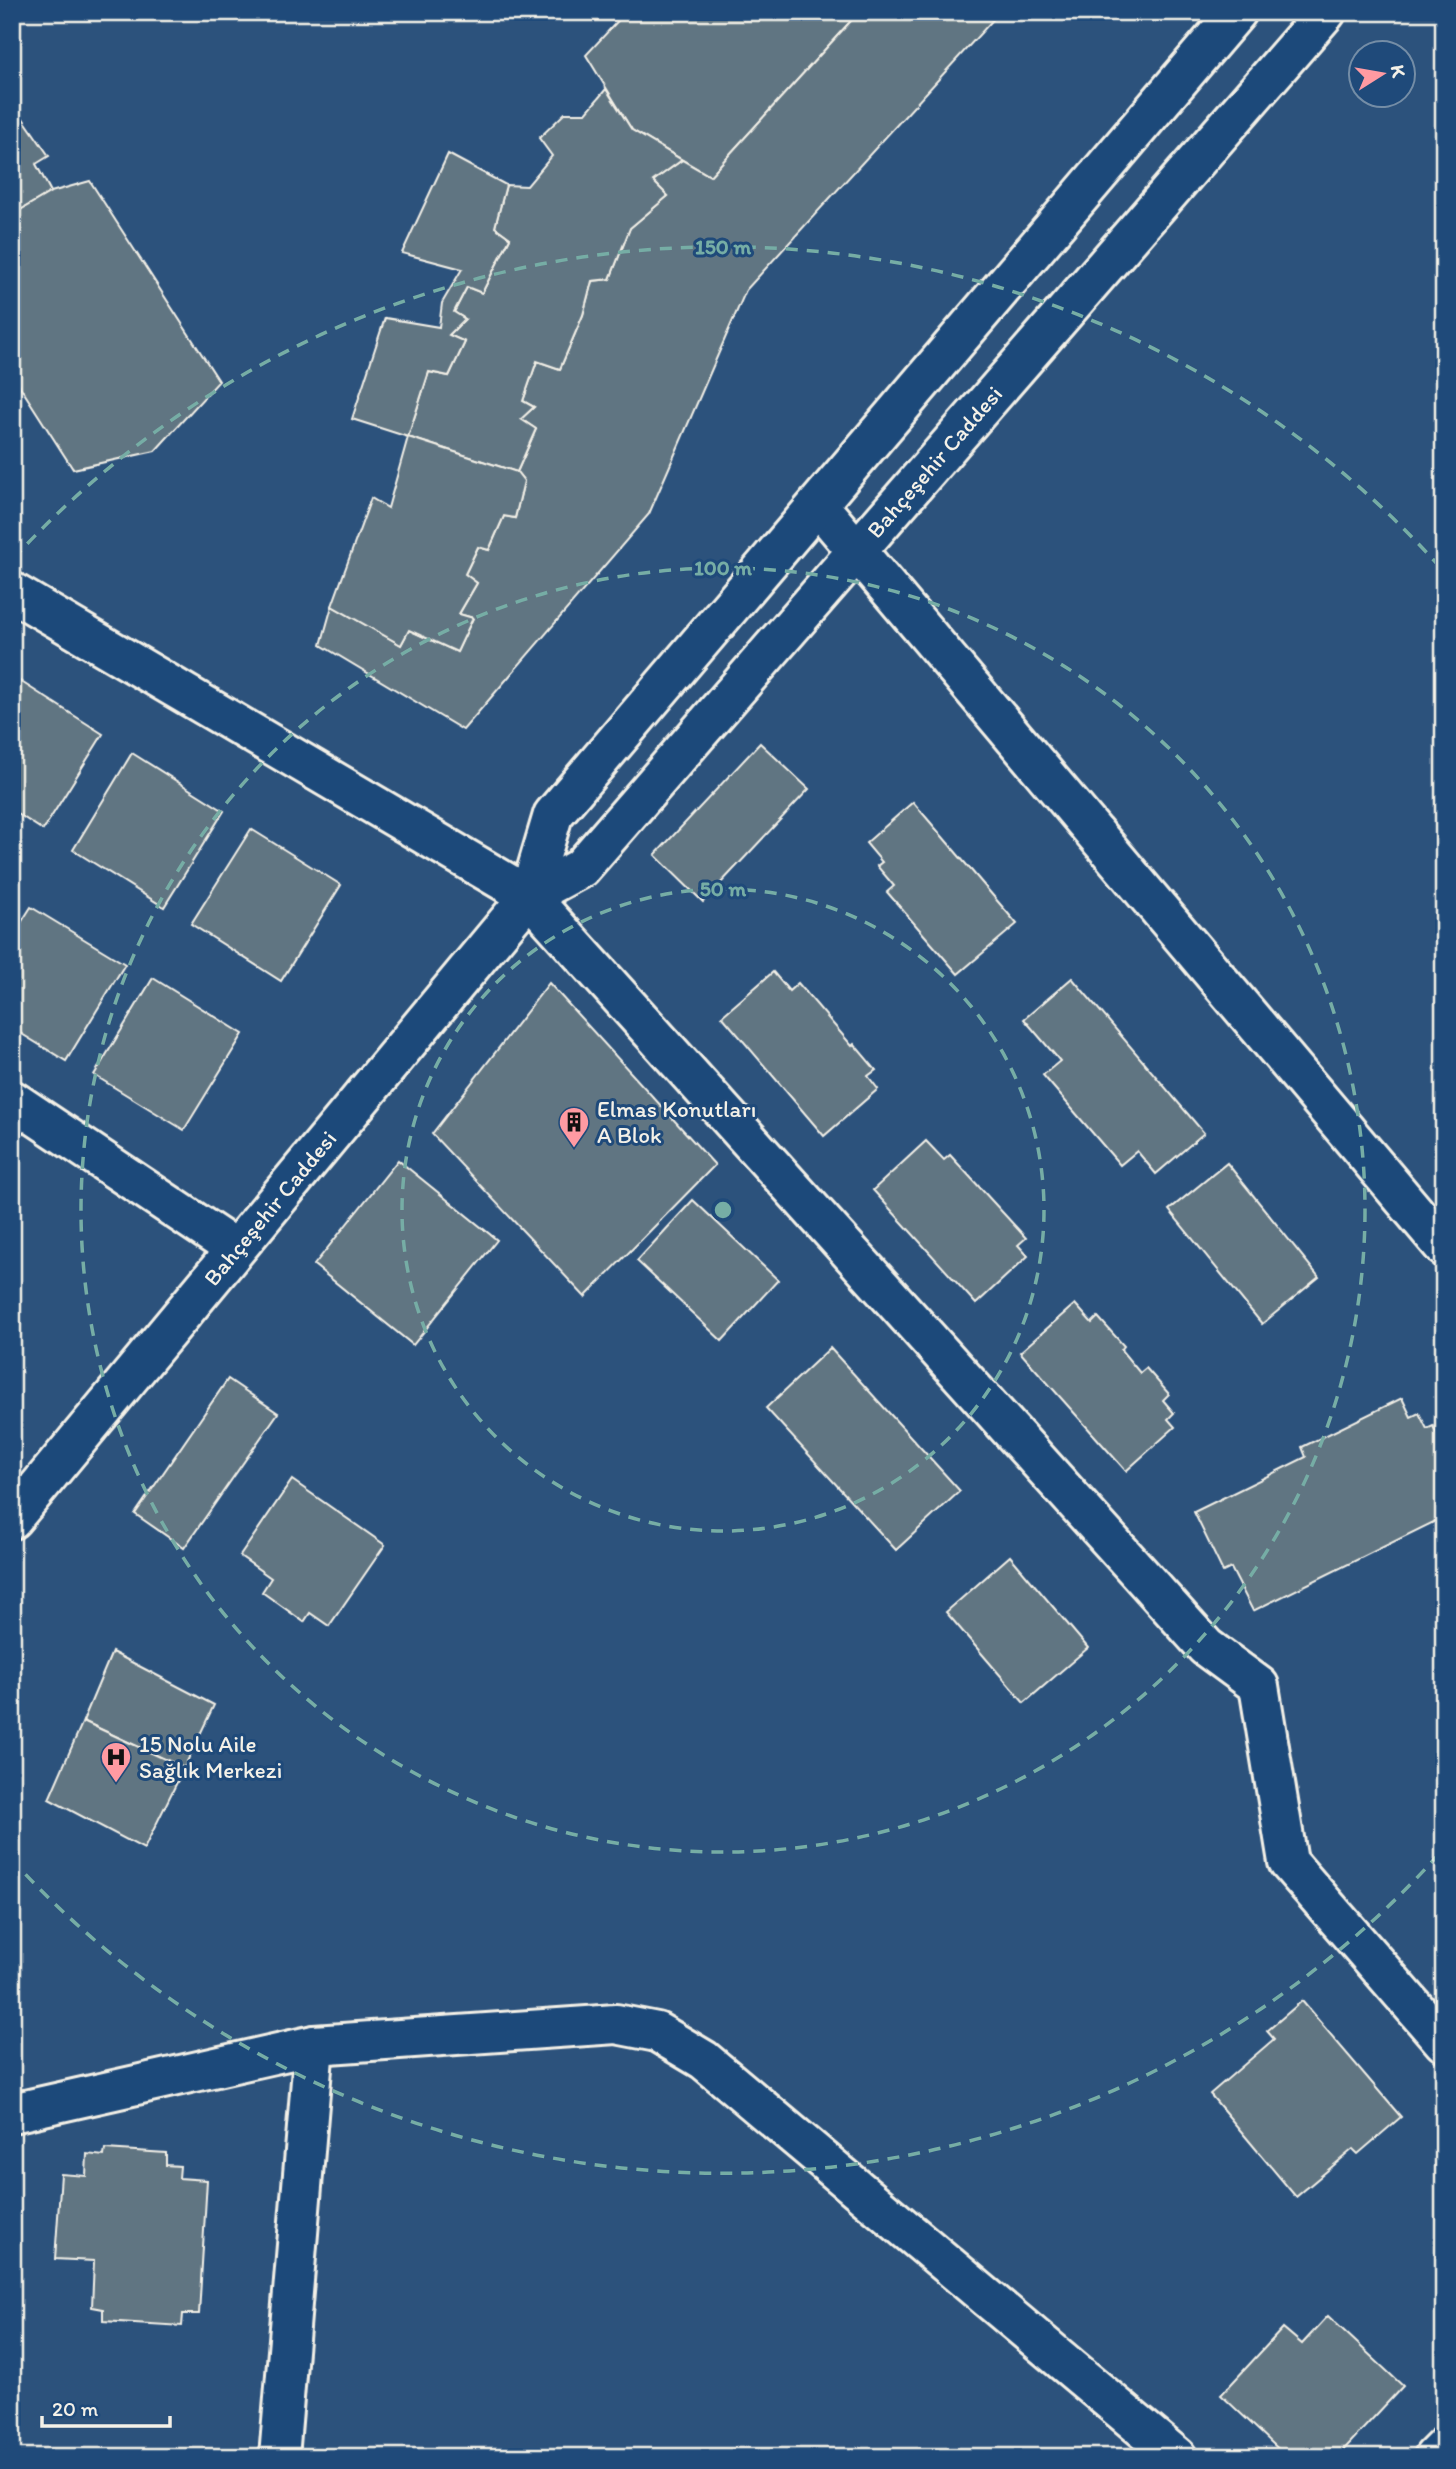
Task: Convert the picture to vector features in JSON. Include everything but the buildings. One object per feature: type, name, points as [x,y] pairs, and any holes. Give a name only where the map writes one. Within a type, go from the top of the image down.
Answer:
[{"type":"street","name":"Bahçeşehir Caddesi","points":[[530,896],[553,815],[1237,12]]},
{"type":"street","name":"Bahçeşehir Caddesi","points":[[12,1519],[530,896],[581,868],[1326,12]]},
{"type":"street","points":[[818,505],[1444,1247]]},
{"type":"street","points":[[12,592],[530,896],[1206,1647],[1259,1686],[1288,1862],[1444,2042]]},
{"type":"street","points":[[12,1100],[235,1249]]},
{"type":"street","points":[[12,2113],[314,2045],[616,2024],[657,2032],[704,2060],[1177,2457]]},
{"type":"street","points":[[279,2457],[314,2045]]},
{"type":"street","points":[[1434,2457],[1444,2447]]},
{"type":"place","name":"Elmas Konutları A Blok","points":[[574,1149]]},
{"type":"place","name":"15 Nolu Aile Sağlık Merkezi","points":[[116,1784]]}]
